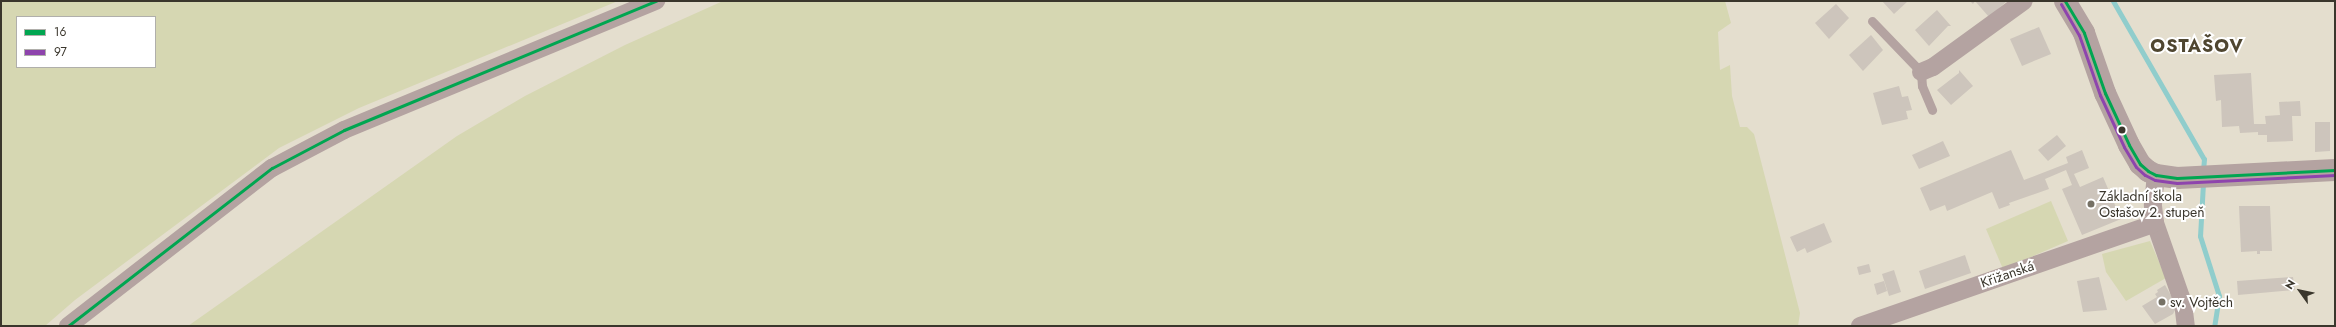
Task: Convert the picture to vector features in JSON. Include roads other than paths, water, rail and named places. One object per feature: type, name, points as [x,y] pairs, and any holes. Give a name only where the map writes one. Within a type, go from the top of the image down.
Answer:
[{"type":"street","points":[[68,326],[272,168],[344,130],[656,1]]},
{"type":"street","points":[[1921,72],[1933,67],[2024,1]]},
{"type":"street","points":[[2065,1],[2084,33],[2105,93],[2148,170],[2155,223],[2183,303],[2186,326]]},
{"type":"street","points":[[2148,170],[2177,178],[2335,170]]},
{"type":"street","name":"Křižanská","points":[[1860,326],[2155,223]]},
{"type":"lane","points":[[1872,21],[1921,72],[1922,86],[1932,110]]},
{"type":"waterway","points":[[2113,1],[2204,159],[2203,171]]},
{"type":"waterway","points":[[2203,183],[2200,236],[2219,296],[2214,326]]},
{"type":"place","name":"Základní škola Ostašov 2. stupeň","points":[[2091,204]]},
{"type":"place","name":"sv. Vojtěch","points":[[2162,302]]},
{"type":"district","name":"OSTAŠOV","points":[[2197,46]]}]
